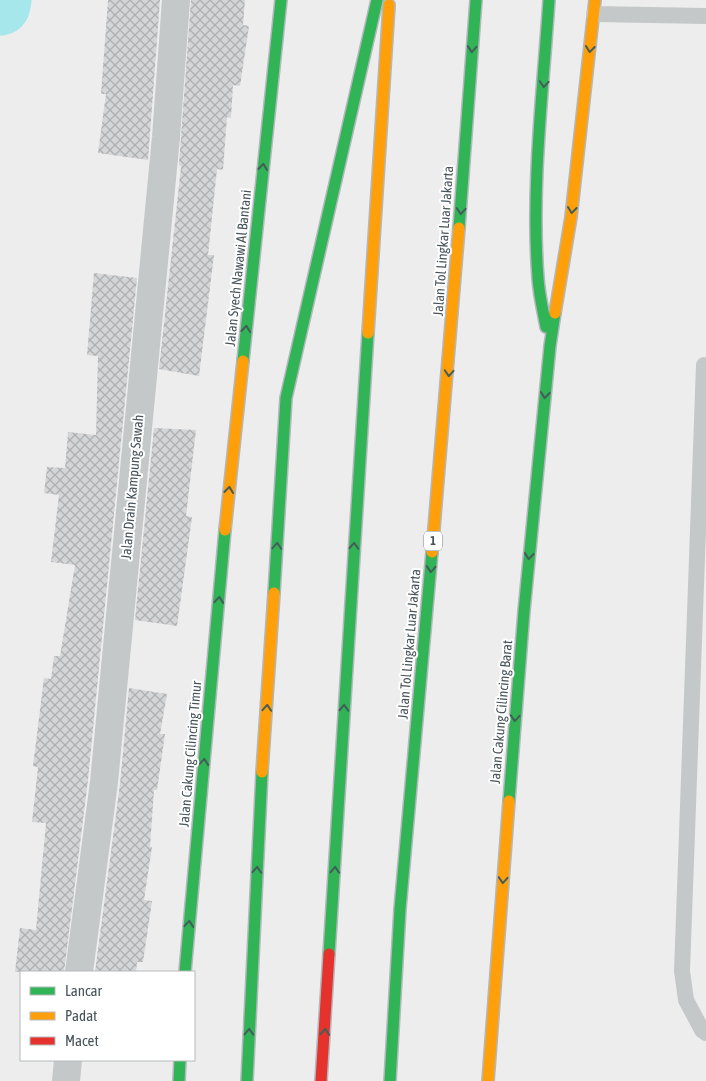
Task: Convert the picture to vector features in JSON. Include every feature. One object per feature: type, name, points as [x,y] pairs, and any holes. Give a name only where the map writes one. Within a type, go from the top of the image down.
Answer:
[{"type":"highway","name":"Jalan Syech Nawawi Al Bantani","points":[[224,539],[281,0]]},
{"type":"highway","points":[[247,1081],[255,887],[286,398],[377,0]]},
{"type":"highway","points":[[322,1081],[390,0]]},
{"type":"highway","name":"Jalan Tol Lingkar Luar Jakarta","points":[[390,1081],[400,909],[448,378],[476,0]]},
{"type":"highway","points":[[550,0],[538,158],[538,279],[550,346]]},
{"type":"highway","points":[[550,346],[571,217],[595,7]]},
{"type":"highway","name":"Jalan Cakung Cilincing Barat","points":[[488,1081],[523,621],[550,346]]},
{"type":"highway","name":"Jalan Cakung Cilincing Timur","points":[[185,971],[224,539]]},
{"type":"highway","points":[[179,1081],[180,1061]]},
{"type":"street","name":"Jalan Drain Kampung Sawah","points":[[79,971],[105,772],[165,146],[176,0]]},
{"type":"street","points":[[66,1081],[68,1061]]},
{"type":"lane","points":[[595,7],[706,16]]},
{"type":"lane","points":[[704,365],[682,971],[686,1000],[702,1030],[706,1033]]},
{"type":"building","points":[[108,0],[160,0],[148,160],[98,153],[106,94],[101,94]]},
{"type":"building","points":[[191,0],[245,0],[243,25],[249,26],[240,86],[233,85],[231,118],[227,117],[223,170],[217,169],[208,255],[214,255],[199,376],[159,369],[181,167],[179,164]]},
{"type":"building","points":[[94,273],[137,278],[88,780],[64,971],[15,972],[20,928],[36,930],[46,823],[32,822],[38,767],[33,766],[44,678],[51,679],[54,656],[60,656],[75,565],[51,562],[59,495],[44,493],[47,467],[65,468],[68,432],[96,435],[98,356],[87,355]]},
{"type":"building","points":[[154,428],[196,430],[186,516],[192,517],[177,626],[135,620]]},
{"type":"building","points":[[129,688],[167,694],[160,734],[165,734],[157,790],[154,790],[150,847],[152,847],[144,900],[152,901],[143,962],[137,962],[136,971],[95,971],[120,784]]},
{"type":"waterway","points":[[0,5],[1,0]]},
{"type":"traffic: fast","points":[[243,361],[281,0]]},
{"type":"traffic: fast","points":[[274,593],[286,398],[377,0]]},
{"type":"traffic: fast","points":[[459,228],[476,0]]},
{"type":"traffic: fast","points":[[546,327],[539,284],[536,209],[549,0]]},
{"type":"traffic: fast","points":[[509,801],[524,611],[550,346],[555,313]]},
{"type":"traffic: fast","points":[[329,954],[368,333]]},
{"type":"traffic: fast","points":[[185,971],[225,530]]},
{"type":"traffic: fast","points":[[390,1081],[400,909],[432,552]]},
{"type":"traffic: fast","points":[[247,1081],[262,772]]},
{"type":"traffic: fast","points":[[179,1081],[180,1061]]},
{"type":"traffic: slow","points":[[555,313],[571,217],[595,0]]},
{"type":"traffic: slow","points":[[368,333],[389,5]]},
{"type":"traffic: slow","points":[[432,552],[459,228]]},
{"type":"traffic: slow","points":[[225,530],[243,361]]},
{"type":"traffic: slow","points":[[262,772],[274,593]]},
{"type":"traffic: slow","points":[[488,1081],[509,801]]},
{"type":"traffic: jam","points":[[321,1081],[329,954]]}]
